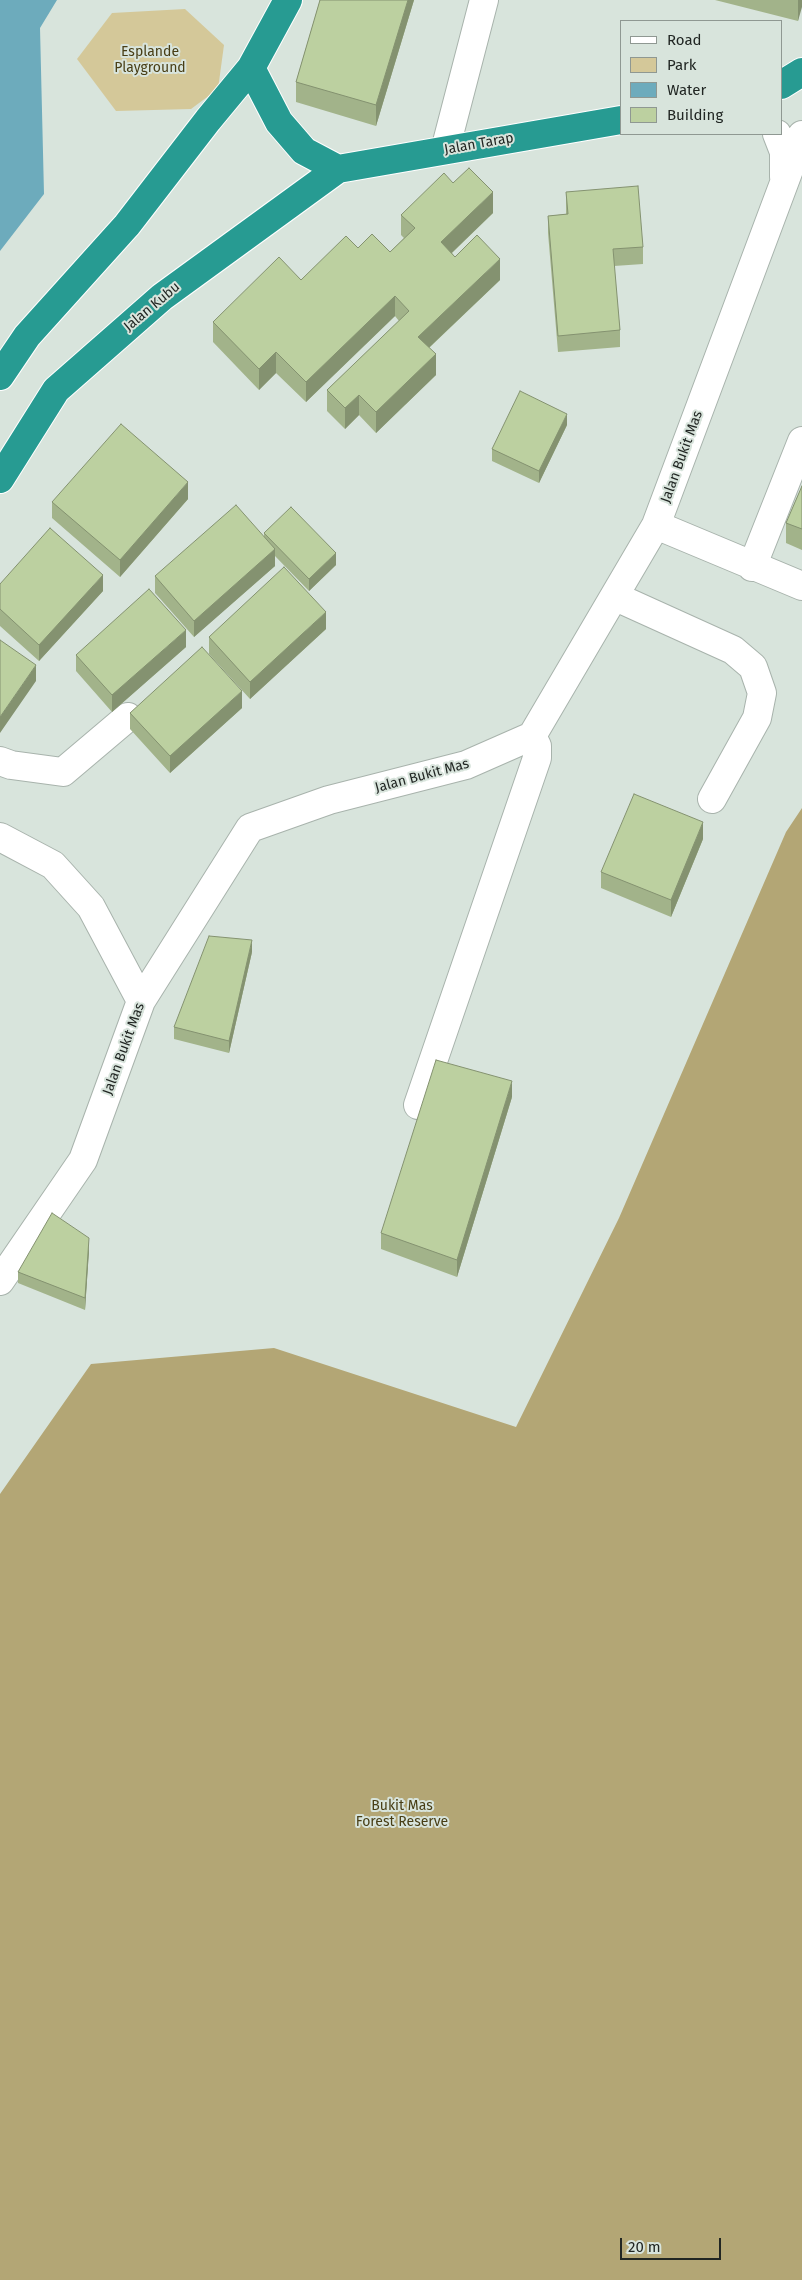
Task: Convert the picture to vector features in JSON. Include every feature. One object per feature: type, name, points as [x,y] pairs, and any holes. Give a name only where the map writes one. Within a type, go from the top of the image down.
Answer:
[{"type":"highway","points":[[0,376],[28,336],[127,225],[208,120],[251,68],[288,0]]},
{"type":"highway","points":[[251,68],[279,122],[304,151],[338,169]]},
{"type":"highway","points":[[782,84],[802,72]]},
{"type":"highway","name":"Jalan Tarap","points":[[338,169],[620,120]]},
{"type":"highway","name":"Jalan Kubu","points":[[0,479],[56,390],[162,297],[338,169]]},
{"type":"street","points":[[445,150],[484,0]]},
{"type":"street","points":[[777,135],[784,152],[784,181]]},
{"type":"street","name":"Jalan Bukit Mas","points":[[0,1281],[83,1160],[141,1001],[250,828],[329,800],[466,765],[532,736],[616,597],[656,525],[802,135]]},
{"type":"street","points":[[752,567],[802,441]]},
{"type":"street","points":[[656,525],[752,567],[802,586]]},
{"type":"street","points":[[616,597],[733,650],[753,667],[762,692],[757,718],[712,799]]},
{"type":"street","points":[[0,761],[11,765],[63,772],[128,717]]},
{"type":"street","points":[[418,1105],[537,758],[537,746],[532,736]]},
{"type":"street","points":[[0,836],[53,865],[91,907],[141,1001]]},
{"type":"green space","name":"Esplande Playground","points":[[185,9],[224,45],[218,89],[191,109],[116,111],[77,59],[112,13]]},
{"type":"green space","name":"Bukit Mas Forest Reserve","points":[[802,808],[802,2280],[0,2280],[0,1494],[91,1364],[274,1348],[516,1427],[619,1218],[786,832]]},
{"type":"water","points":[[0,0],[57,0],[40,28],[44,194],[0,251]]},
{"type":"building","points":[[320,0],[408,0],[376,105],[296,82]]},
{"type":"building","points":[[469,168],[493,192],[441,242],[455,257],[477,235],[500,259],[418,337],[436,354],[376,412],[359,395],[345,408],[327,390],[409,311],[395,296],[306,382],[276,352],[259,369],[213,322],[279,257],[301,280],[346,236],[358,248],[372,234],[390,252],[415,228],[401,215],[444,173],[453,183]]},
{"type":"building","points":[[638,186],[643,247],[613,249],[620,330],[558,336],[548,216],[568,214],[566,192]]},
{"type":"building","points":[[520,391],[567,414],[539,471],[492,449]]},
{"type":"building","points":[[121,424],[188,482],[120,560],[52,502]]},
{"type":"building","points":[[802,486],[802,529],[786,523]]},
{"type":"building","points":[[236,505],[275,549],[194,621],[155,576]]},
{"type":"building","points":[[291,507],[336,553],[309,579],[264,533]]},
{"type":"building","points":[[50,528],[103,575],[39,645],[0,609],[0,584]]},
{"type":"building","points":[[284,567],[326,612],[250,682],[209,637]]},
{"type":"building","points":[[149,589],[186,630],[112,695],[76,655]]},
{"type":"building","points":[[0,640],[36,665],[0,717]]},
{"type":"building","points":[[202,647],[242,691],[170,756],[130,713]]},
{"type":"building","points":[[634,794],[703,822],[671,900],[601,872]]},
{"type":"building","points":[[209,936],[252,940],[229,1041],[174,1027]]},
{"type":"building","points":[[436,1060],[512,1081],[457,1260],[381,1233]]},
{"type":"building","points":[[52,1213],[89,1238],[85,1298],[18,1272]]}]
